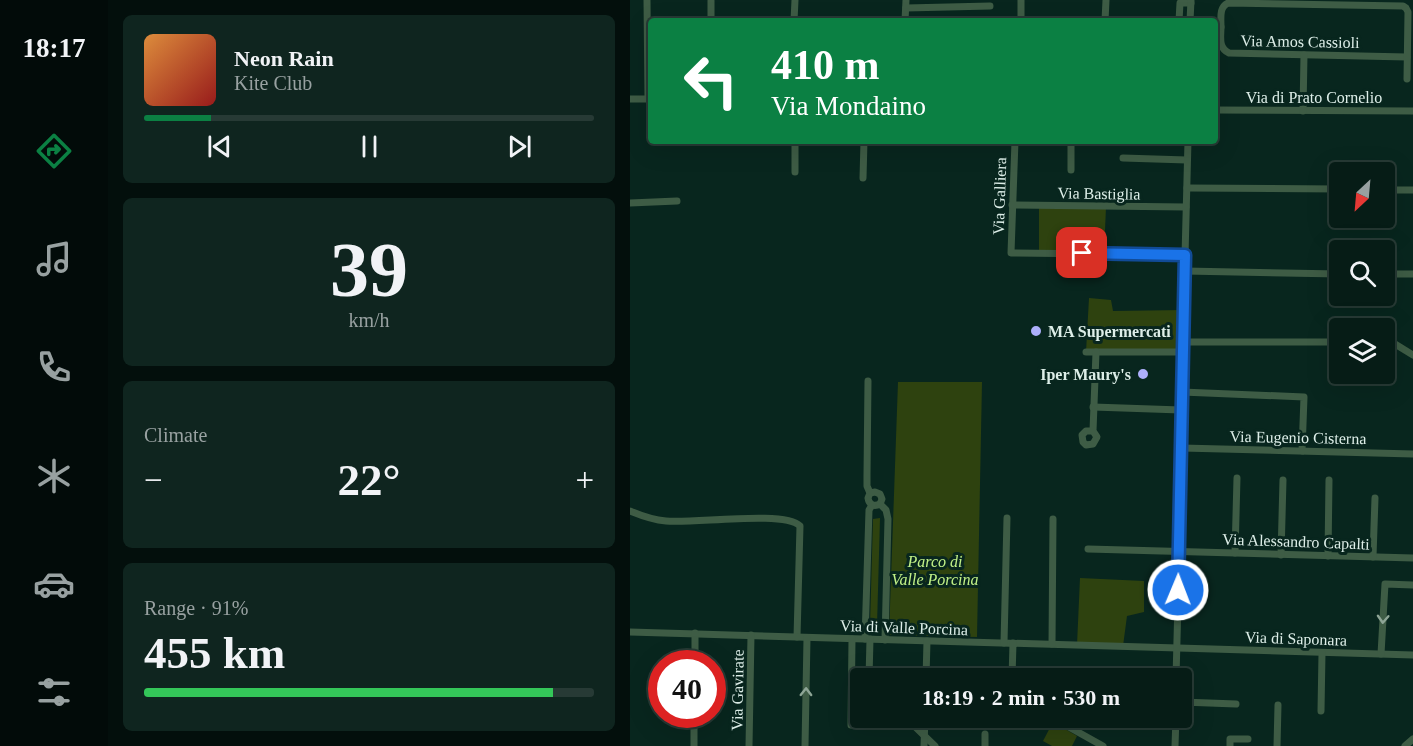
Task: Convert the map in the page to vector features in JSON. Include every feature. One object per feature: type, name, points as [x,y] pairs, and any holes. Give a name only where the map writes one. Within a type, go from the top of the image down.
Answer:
[{"type":"street","points":[[794,18],[795,0]]},
{"type":"street","points":[[1021,0],[1021,18]]},
{"type":"street","points":[[1105,18],[1106,0]]},
{"type":"street","points":[[711,1],[711,18]]},
{"type":"street","points":[[1179,18],[1179,3],[1191,2],[1190,18]]},
{"type":"street","points":[[648,3],[648,18]]},
{"type":"street","points":[[1218,27],[1222,8],[1228,3],[1403,6],[1408,11],[1407,79]]},
{"type":"street","points":[[906,4],[990,6]]},
{"type":"street","name":"Via Amos Cassioli","points":[[1218,27],[1222,49],[1227,52],[1407,57]]},
{"type":"street","points":[[1303,111],[1304,55]]},
{"type":"street","points":[[630,99],[648,99]]},
{"type":"street","name":"Via di Prato Cornelio","points":[[1218,110],[1413,111]]},
{"type":"street","points":[[795,144],[795,172]]},
{"type":"street","points":[[862,178],[864,144]]},
{"type":"street","name":"Via Galliera","points":[[1015,144],[1011,253],[1185,255]]},
{"type":"street","points":[[1071,144],[1071,170]]},
{"type":"street","points":[[1176,668],[1188,144]]},
{"type":"street","points":[[1123,158],[1187,160]]},
{"type":"street","points":[[1187,188],[1329,189]]},
{"type":"street","points":[[1395,190],[1413,190]]},
{"type":"street","points":[[630,203],[677,201]]},
{"type":"street","name":"Via Bastiglia","points":[[1012,205],[1186,207]]},
{"type":"street","points":[[1185,271],[1329,273]]},
{"type":"street","points":[[1395,274],[1413,274]]},
{"type":"street","points":[[1184,342],[1329,342]]},
{"type":"street","points":[[1395,344],[1413,355]]},
{"type":"street","points":[[1086,352],[1184,352]]},
{"type":"street","points":[[1093,431],[1096,352]]},
{"type":"street","points":[[868,381],[867,485],[870,493],[868,498],[886,510],[888,519],[885,640]]},
{"type":"street","points":[[1182,392],[1304,397],[1302,451]]},
{"type":"street","points":[[1094,407],[1181,410]]},
{"type":"street","name":"Via Eugenio Cisterna","points":[[1182,448],[1413,454]]},
{"type":"street","points":[[1235,553],[1237,478]]},
{"type":"street","points":[[1281,555],[1283,480]]},
{"type":"street","points":[[1328,556],[1329,480]]},
{"type":"street","points":[[869,668],[869,510],[882,499],[880,494],[870,493]]},
{"type":"street","points":[[1373,557],[1375,498]]},
{"type":"street","points":[[630,511],[647,518],[666,521],[699,522],[749,518],[777,519],[797,523],[800,526],[797,637]]},
{"type":"street","points":[[1004,643],[1007,518]]},
{"type":"street","points":[[1052,644],[1053,519]]},
{"type":"street","name":"Via Alessandro Capalti","points":[[1088,549],[1413,558]]},
{"type":"street","points":[[1381,654],[1385,584],[1413,585]]},
{"type":"street","name":"Via di Valle Porcina","points":[[630,632],[1177,648]]},
{"type":"street","points":[[695,650],[696,633]]},
{"type":"street","name":"Via Gavirate","points":[[749,746],[752,635]]},
{"type":"street","points":[[805,746],[807,638]]},
{"type":"street","points":[[852,639],[852,668]]},
{"type":"street","points":[[926,668],[927,641]]},
{"type":"street","points":[[1012,668],[1013,643]]},
{"type":"street","name":"Via di Saponara","points":[[1177,648],[1413,656]]},
{"type":"street","points":[[1321,711],[1322,653]]},
{"type":"street","points":[[1192,702],[1236,704]]},
{"type":"street","points":[[1277,746],[1278,705]]},
{"type":"street","points":[[694,728],[694,746]]},
{"type":"street","points":[[917,728],[935,746]]},
{"type":"street","points":[[924,746],[925,728]]},
{"type":"street","points":[[1071,728],[1103,746]]},
{"type":"street","points":[[1175,746],[1176,728]]},
{"type":"street","points":[[985,734],[985,746]]},
{"type":"street","points":[[1230,746],[1230,739],[1248,739]]},
{"type":"street","points":[[1405,746],[1413,739]]},
{"type":"green space","points":[[1039,206],[1106,207],[1104,254],[1039,253]]},
{"type":"green space","points":[[1089,298],[1111,300],[1113,311],[1184,310],[1185,352],[1086,352]]},
{"type":"green space","name":"Parco di Valle Porcina","points":[[898,382],[982,382],[977,637],[889,635]]},
{"type":"green space","points":[[880,518],[877,626],[870,626],[873,519]]},
{"type":"green space","points":[[1080,578],[1144,581],[1144,612],[1127,616],[1123,646],[1077,645]]},
{"type":"green space","points":[[1050,728],[1063,728],[1077,736],[1072,746],[1052,746],[1043,741]]},
{"type":"place","name":"MA Supermercati","points":[[1036,331]]},
{"type":"place","name":"Iper Maury's","points":[[1143,374]]},
{"type":"route","points":[[1082,253],[1185,255],[1178,590]]}]
